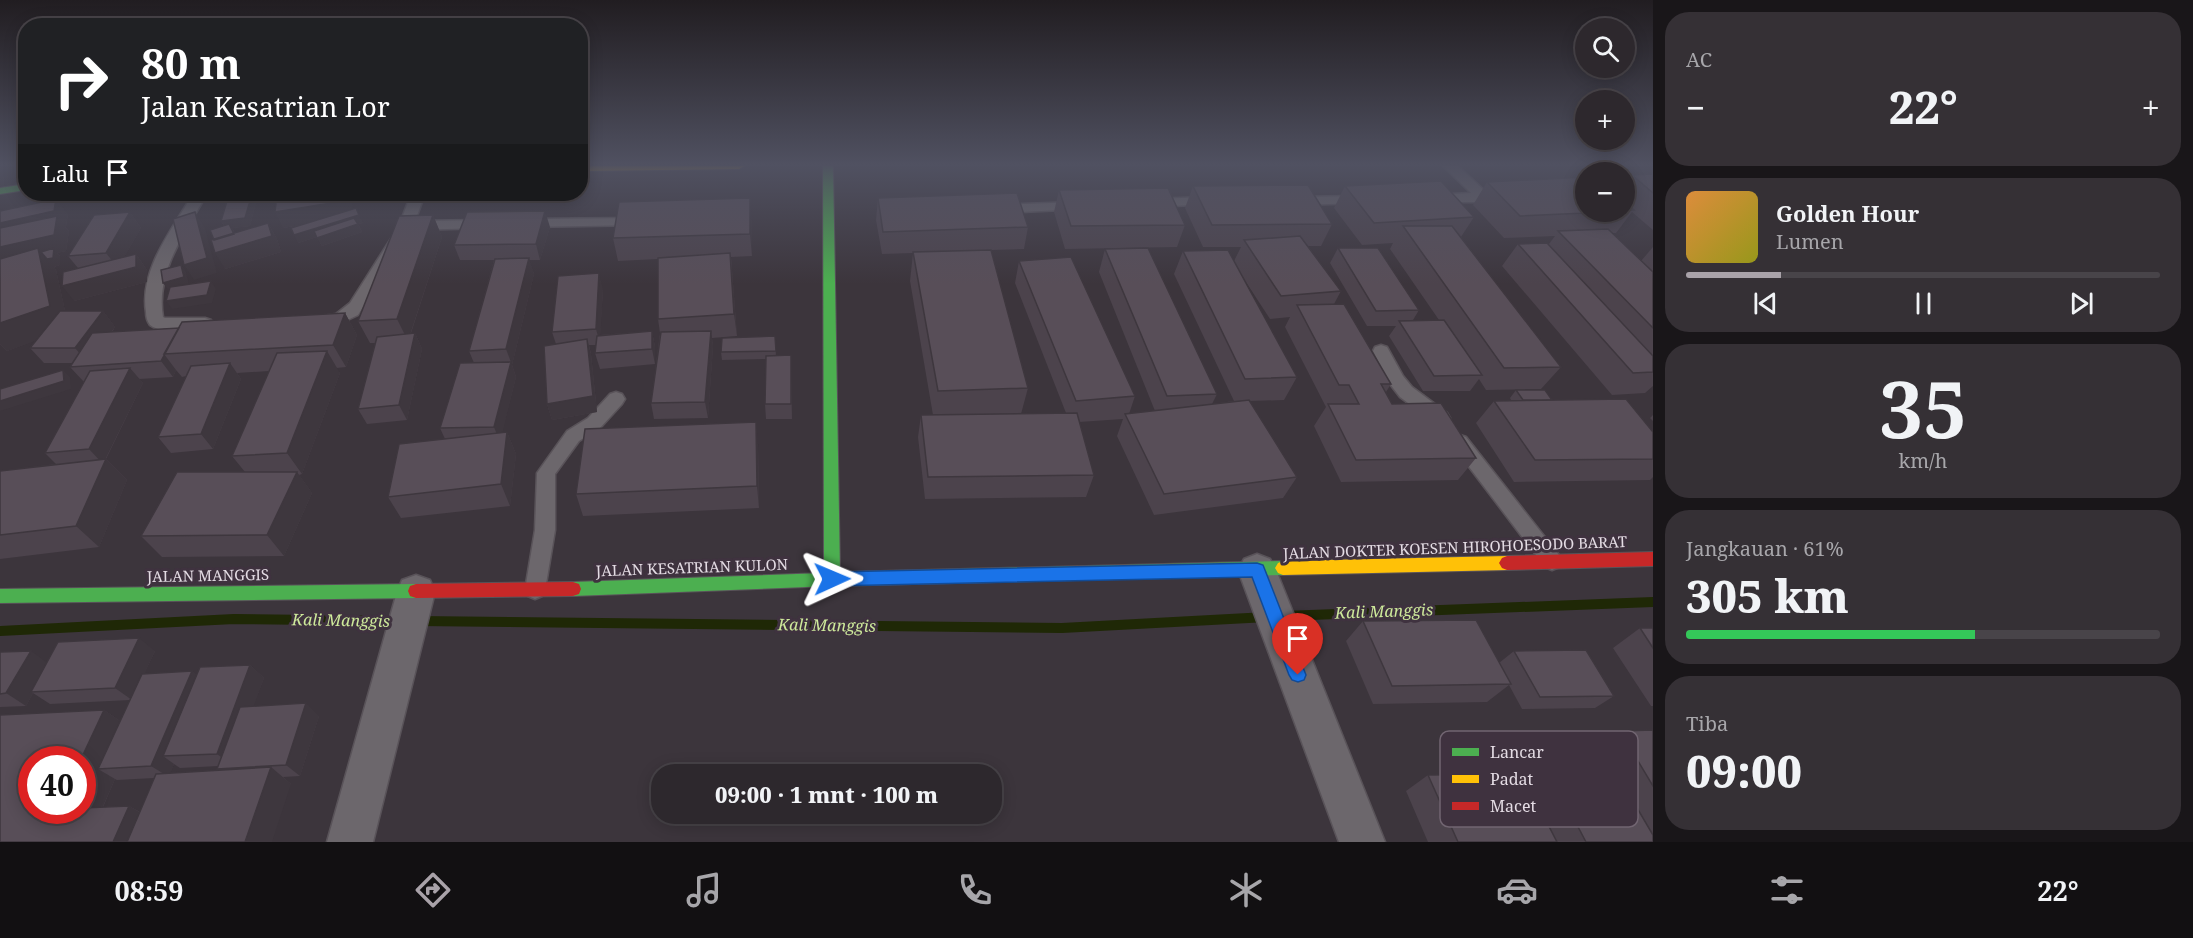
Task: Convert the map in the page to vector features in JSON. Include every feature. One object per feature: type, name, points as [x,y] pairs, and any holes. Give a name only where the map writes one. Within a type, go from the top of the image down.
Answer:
[{"type":"street","points":[[828,205],[832,579]]},
{"type":"street","name":"JALAN DOKTER KOESEN HIROHOESODO BARAT","points":[[1257,570],[1653,559]]},
{"type":"street","points":[[1257,570],[1362,842]]},
{"type":"street","name":"JALAN KESATRIAN KULON","points":[[416,592],[832,579],[1257,570]]},
{"type":"street","name":"JALAN MANGGIS","points":[[0,596],[309,591],[416,592]]},
{"type":"street","points":[[350,842],[416,592]]},
{"type":"lane","points":[[194,205],[158,272],[150,304],[155,320],[163,324],[220,323]]},
{"type":"lane","points":[[301,322],[336,321],[348,316],[356,307],[406,226],[414,205]]},
{"type":"lane","points":[[985,210],[1084,205]]},
{"type":"lane","points":[[406,226],[658,221]]},
{"type":"lane","points":[[1381,351],[1396,380],[1406,392],[1441,418],[1512,506],[1552,561]]},
{"type":"lane","points":[[535,590],[545,530],[546,473],[573,436],[594,423],[616,399]]},
{"type":"building","points":[[27,205],[55,205],[54,211],[0,223],[0,211]]},
{"type":"building","points":[[226,205],[249,205],[245,218],[221,221]]},
{"type":"building","points":[[276,205],[317,205],[275,212]]},
{"type":"building","points":[[618,205],[750,205],[750,234],[613,238]]},
{"type":"building","points":[[879,205],[1021,205],[1028,227],[883,232]]},
{"type":"building","points":[[1064,205],[1176,205],[1185,225],[1071,226]]},
{"type":"building","points":[[1202,205],[1320,205],[1332,224],[1212,225]]},
{"type":"building","points":[[1360,205],[1463,205],[1474,217],[1374,223]]},
{"type":"building","points":[[1510,205],[1575,205],[1575,214],[1520,216]]},
{"type":"building","points":[[356,208],[359,215],[294,235],[291,228]]},
{"type":"building","points":[[545,211],[536,244],[454,245],[467,212]]},
{"type":"building","points":[[130,212],[106,253],[68,256],[94,215]]},
{"type":"building","points":[[195,212],[207,258],[184,265],[173,219]]},
{"type":"building","points":[[433,215],[397,319],[358,321],[399,216]]},
{"type":"building","points":[[57,216],[54,235],[0,247],[0,228]]},
{"type":"building","points":[[354,218],[358,224],[317,238],[314,231]]},
{"type":"building","points":[[268,223],[272,236],[215,253],[211,240]]},
{"type":"building","points":[[229,224],[234,234],[214,240],[210,230]]},
{"type":"building","points":[[1403,226],[1452,226],[1561,367],[1504,368]]},
{"type":"building","points":[[1608,229],[1653,272],[1653,328],[1558,231]]},
{"type":"building","points":[[1300,236],[1341,291],[1281,296],[1244,240]]},
{"type":"building","points":[[1547,243],[1653,356],[1653,372],[1633,373],[1518,244]]},
{"type":"building","points":[[38,248],[50,306],[0,323],[0,259]]},
{"type":"building","points":[[54,248],[53,258],[47,259],[41,252]]},
{"type":"building","points":[[1148,248],[1217,394],[1167,396],[1105,249]]},
{"type":"building","points":[[1338,248],[1378,248],[1419,310],[1376,311]]},
{"type":"building","points":[[991,250],[1028,388],[938,391],[913,252]]},
{"type":"building","points":[[1228,250],[1297,377],[1245,379],[1183,251]]},
{"type":"building","points":[[730,253],[734,314],[658,319],[658,258]]},
{"type":"building","points":[[136,254],[136,267],[62,286],[63,272]]},
{"type":"building","points":[[1071,257],[1135,396],[1076,401],[1019,261]]},
{"type":"building","points":[[529,258],[506,349],[469,351],[495,259]]},
{"type":"building","points":[[181,265],[184,277],[163,283],[161,270]]},
{"type":"building","points":[[599,273],[596,329],[552,332],[558,276]]},
{"type":"building","points":[[211,281],[207,295],[166,301],[170,287]]},
{"type":"building","points":[[1344,304],[1391,384],[1381,384],[1392,404],[1441,403],[1476,458],[1356,460],[1328,404],[1359,404],[1349,385],[1339,385],[1297,305]]},
{"type":"building","points":[[60,311],[103,311],[75,348],[30,348]]},
{"type":"building","points":[[345,313],[333,345],[164,354],[182,322]]},
{"type":"building","points":[[1444,320],[1482,375],[1434,376],[1399,321]]},
{"type":"building","points":[[179,328],[161,361],[70,367],[92,333]]},
{"type":"building","points":[[652,331],[652,349],[595,353],[597,336]]},
{"type":"building","points":[[711,331],[705,402],[651,403],[661,332]]},
{"type":"building","points":[[415,333],[399,405],[358,409],[377,337]]},
{"type":"building","points":[[775,336],[776,351],[721,352],[722,338]]},
{"type":"building","points":[[587,339],[593,396],[547,404],[544,346]]},
{"type":"building","points":[[327,351],[287,453],[232,456],[277,353]]},
{"type":"building","points":[[791,355],[791,404],[765,404],[766,356]]},
{"type":"building","points":[[511,362],[494,427],[440,428],[460,363]]},
{"type":"building","points":[[230,363],[201,434],[158,437],[191,366]]},
{"type":"building","points":[[130,368],[89,449],[45,453],[90,371]]},
{"type":"building","points":[[63,370],[64,381],[0,401],[0,389]]},
{"type":"building","points":[[1516,390],[1545,390],[1552,400],[1523,400]]},
{"type":"building","points":[[1626,399],[1653,432],[1653,459],[1535,460],[1494,401]]},
{"type":"building","points":[[1249,400],[1297,477],[1164,494],[1125,414]]},
{"type":"building","points":[[1077,413],[1094,475],[928,477],[921,415]]},
{"type":"building","points":[[756,422],[757,486],[576,494],[585,429]]},
{"type":"building","points":[[507,432],[501,484],[388,497],[399,444]]},
{"type":"building","points":[[106,459],[76,526],[0,535],[0,471]]},
{"type":"building","points":[[177,472],[297,472],[267,535],[141,536]]},
{"type":"building","points":[[1476,620],[1511,684],[1392,686],[1363,621]]},
{"type":"building","points":[[1640,628],[1653,628],[1653,648]]},
{"type":"building","points":[[139,638],[115,688],[31,692],[58,642]]},
{"type":"building","points":[[1586,650],[1614,696],[1540,697],[1514,651]]},
{"type":"building","points":[[31,651],[6,693],[0,694],[0,652]]},
{"type":"building","points":[[250,665],[217,754],[163,756],[200,667]]},
{"type":"building","points":[[192,671],[151,766],[98,769],[142,674]]},
{"type":"building","points":[[306,703],[286,765],[217,769],[240,707]]},
{"type":"building","points":[[104,710],[87,746],[18,746],[18,824],[96,824],[96,807],[129,806],[113,842],[0,842],[0,715]]},
{"type":"building","points":[[1653,730],[1653,786],[1638,761],[1638,731],[1620,731]]},
{"type":"building","points":[[271,767],[245,842],[127,842],[156,774]]},
{"type":"building","points":[[1428,775],[1440,775],[1440,802]]},
{"type":"building","points":[[1638,810],[1653,835],[1653,842],[1586,842],[1578,827],[1638,827]]},
{"type":"building","points":[[1451,827],[1549,827],[1557,842],[1458,842]]},
{"type":"waterway","name":"Kali Manggis","points":[[1284,616],[1653,602]]},
{"type":"waterway","name":"Kali Manggis","points":[[417,621],[1062,628],[1267,617]]},
{"type":"waterway","name":"Kali Manggis","points":[[0,631],[234,619],[400,621]]},
{"type":"traffic: fast","points":[[828,205],[832,579]]},
{"type":"traffic: fast","points":[[573,589],[832,579],[1283,568]]},
{"type":"traffic: fast","points":[[0,596],[416,591]]},
{"type":"traffic: slow","points":[[1283,568],[1507,563]]},
{"type":"traffic: jam","points":[[1507,563],[1653,559]]},
{"type":"traffic: jam","points":[[416,591],[573,589]]},
{"type":"route","points":[[832,579],[1257,570],[1298,675]]}]
